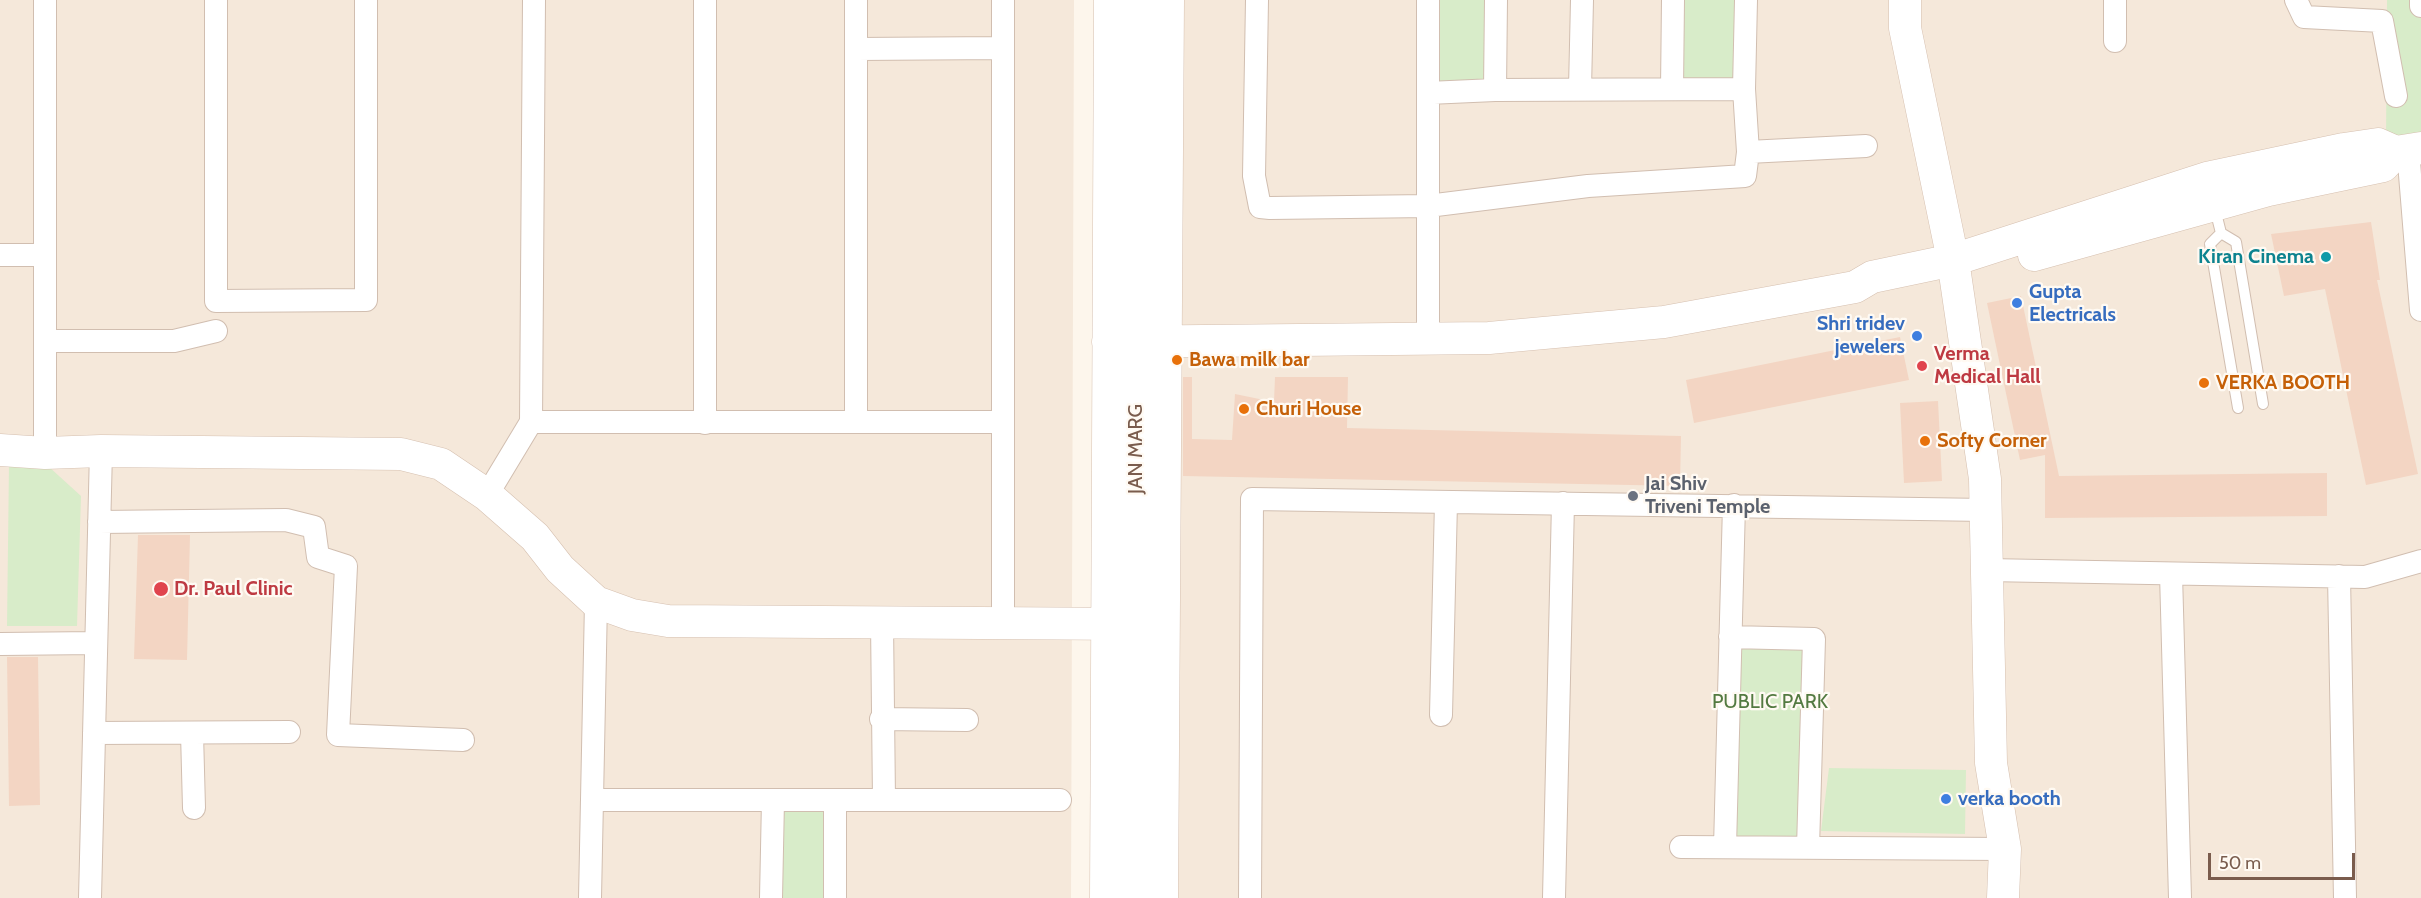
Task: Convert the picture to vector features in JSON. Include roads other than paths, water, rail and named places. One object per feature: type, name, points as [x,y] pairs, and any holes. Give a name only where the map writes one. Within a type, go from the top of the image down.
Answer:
[{"type":"street","points":[[45,0],[45,453]]},
{"type":"street","points":[[216,0],[216,301],[366,300],[366,0]]},
{"type":"street","points":[[487,495],[531,422],[534,0]]},
{"type":"street","points":[[705,0],[705,423]]},
{"type":"street","points":[[856,0],[856,422]]},
{"type":"street","points":[[1003,0],[1003,623]]},
{"type":"street","name":"JAN MARG","points":[[1110,0],[1137,342]]},
{"type":"street","name":"JAN MARG","points":[[1106,898],[1137,342],[1139,0]]},
{"type":"street","points":[[1162,898],[1137,342],[1167,0]]},
{"type":"street","points":[[1257,0],[1254,176],[1260,207],[1270,208],[1428,206],[1588,186],[1745,176],[1748,152],[1744,88],[1746,0]]},
{"type":"street","points":[[1428,0],[1428,339]]},
{"type":"street","points":[[1495,90],[1496,0]]},
{"type":"street","points":[[1580,89],[1582,0]]},
{"type":"street","points":[[1672,89],[1673,0]]},
{"type":"street","points":[[1905,0],[1905,28],[1954,268],[1985,479],[1991,763],[2005,849],[2003,898]]},
{"type":"street","points":[[2115,0],[2115,41]]},
{"type":"street","points":[[2296,0],[2304,16],[2382,21],[2396,96]]},
{"type":"street","points":[[2421,0],[2421,6]]},
{"type":"street","points":[[856,49],[1003,48]]},
{"type":"street","points":[[1428,93],[1495,90],[1744,88]]},
{"type":"street","points":[[1137,342],[1489,338],[1664,322],[1855,287],[1871,293],[1954,268],[2213,200],[2344,149],[2378,144],[2408,150],[2421,310]]},
{"type":"street","points":[[1748,152],[1866,146]]},
{"type":"street","points":[[0,255],[45,255]]},
{"type":"street","points":[[45,341],[174,341],[216,331]]},
{"type":"street","points":[[531,422],[1003,422]]},
{"type":"street","points":[[0,450],[45,453],[101,451],[401,454],[441,464],[487,495],[535,537],[560,569],[596,602],[632,615],[668,621],[1121,623]]},
{"type":"street","points":[[90,898],[101,451]]},
{"type":"street","points":[[1250,898],[1252,499],[1986,510]]},
{"type":"street","points":[[1441,715],[1446,502]]},
{"type":"street","points":[[1554,898],[1563,504]]},
{"type":"street","points":[[1725,847],[1734,505]]},
{"type":"street","points":[[99,522],[286,520],[314,526],[318,557],[346,566],[338,735],[463,740]]},
{"type":"street","points":[[1987,570],[2365,577],[2421,561]]},
{"type":"street","points":[[2171,574],[2180,898]]},
{"type":"street","points":[[2339,576],[2345,898]]},
{"type":"street","points":[[590,898],[596,602]]},
{"type":"street","points":[[882,622],[881,719],[884,800]]},
{"type":"street","name":"JAN MARG","points":[[1121,623],[1133,898]]},
{"type":"street","points":[[1730,637],[1814,639],[1808,848]]},
{"type":"street","points":[[0,644],[96,643]]},
{"type":"street","points":[[881,719],[968,720]]},
{"type":"street","points":[[94,733],[289,732]]},
{"type":"street","points":[[192,733],[194,808]]},
{"type":"street","points":[[592,800],[1060,800]]},
{"type":"street","points":[[771,898],[773,800]]},
{"type":"street","points":[[834,800],[835,898]]},
{"type":"street","points":[[1681,847],[2005,849]]},
{"type":"lane","points":[[2213,200],[2236,243],[2264,404]]},
{"type":"lane","points":[[2213,200],[2210,244],[2238,408]]},
{"type":"place","name":"Kiran Cinema","points":[[2326,257]]},
{"type":"place","name":"Gupta Electricals","points":[[2017,303]]},
{"type":"place","name":"Shri tridev jewelers","points":[[1917,336]]},
{"type":"place","name":"Bawa milk bar","points":[[1177,360]]},
{"type":"place","name":"Verma Medical Hall","points":[[1922,366]]},
{"type":"place","name":"VERKA BOOTH","points":[[2204,383]]},
{"type":"place","name":"Churi House","points":[[1244,409]]},
{"type":"place","name":"Softy Corner","points":[[1925,441]]},
{"type":"place","name":"Jai Shiv Triveni Temple","points":[[1633,496]]},
{"type":"place","name":"Dr. Paul Clinic","points":[[161,589]]},
{"type":"place","name":"verka booth","points":[[1946,799]]},
{"type":"park label","name":"PUBLIC PARK","points":[[1770,702]]}]
